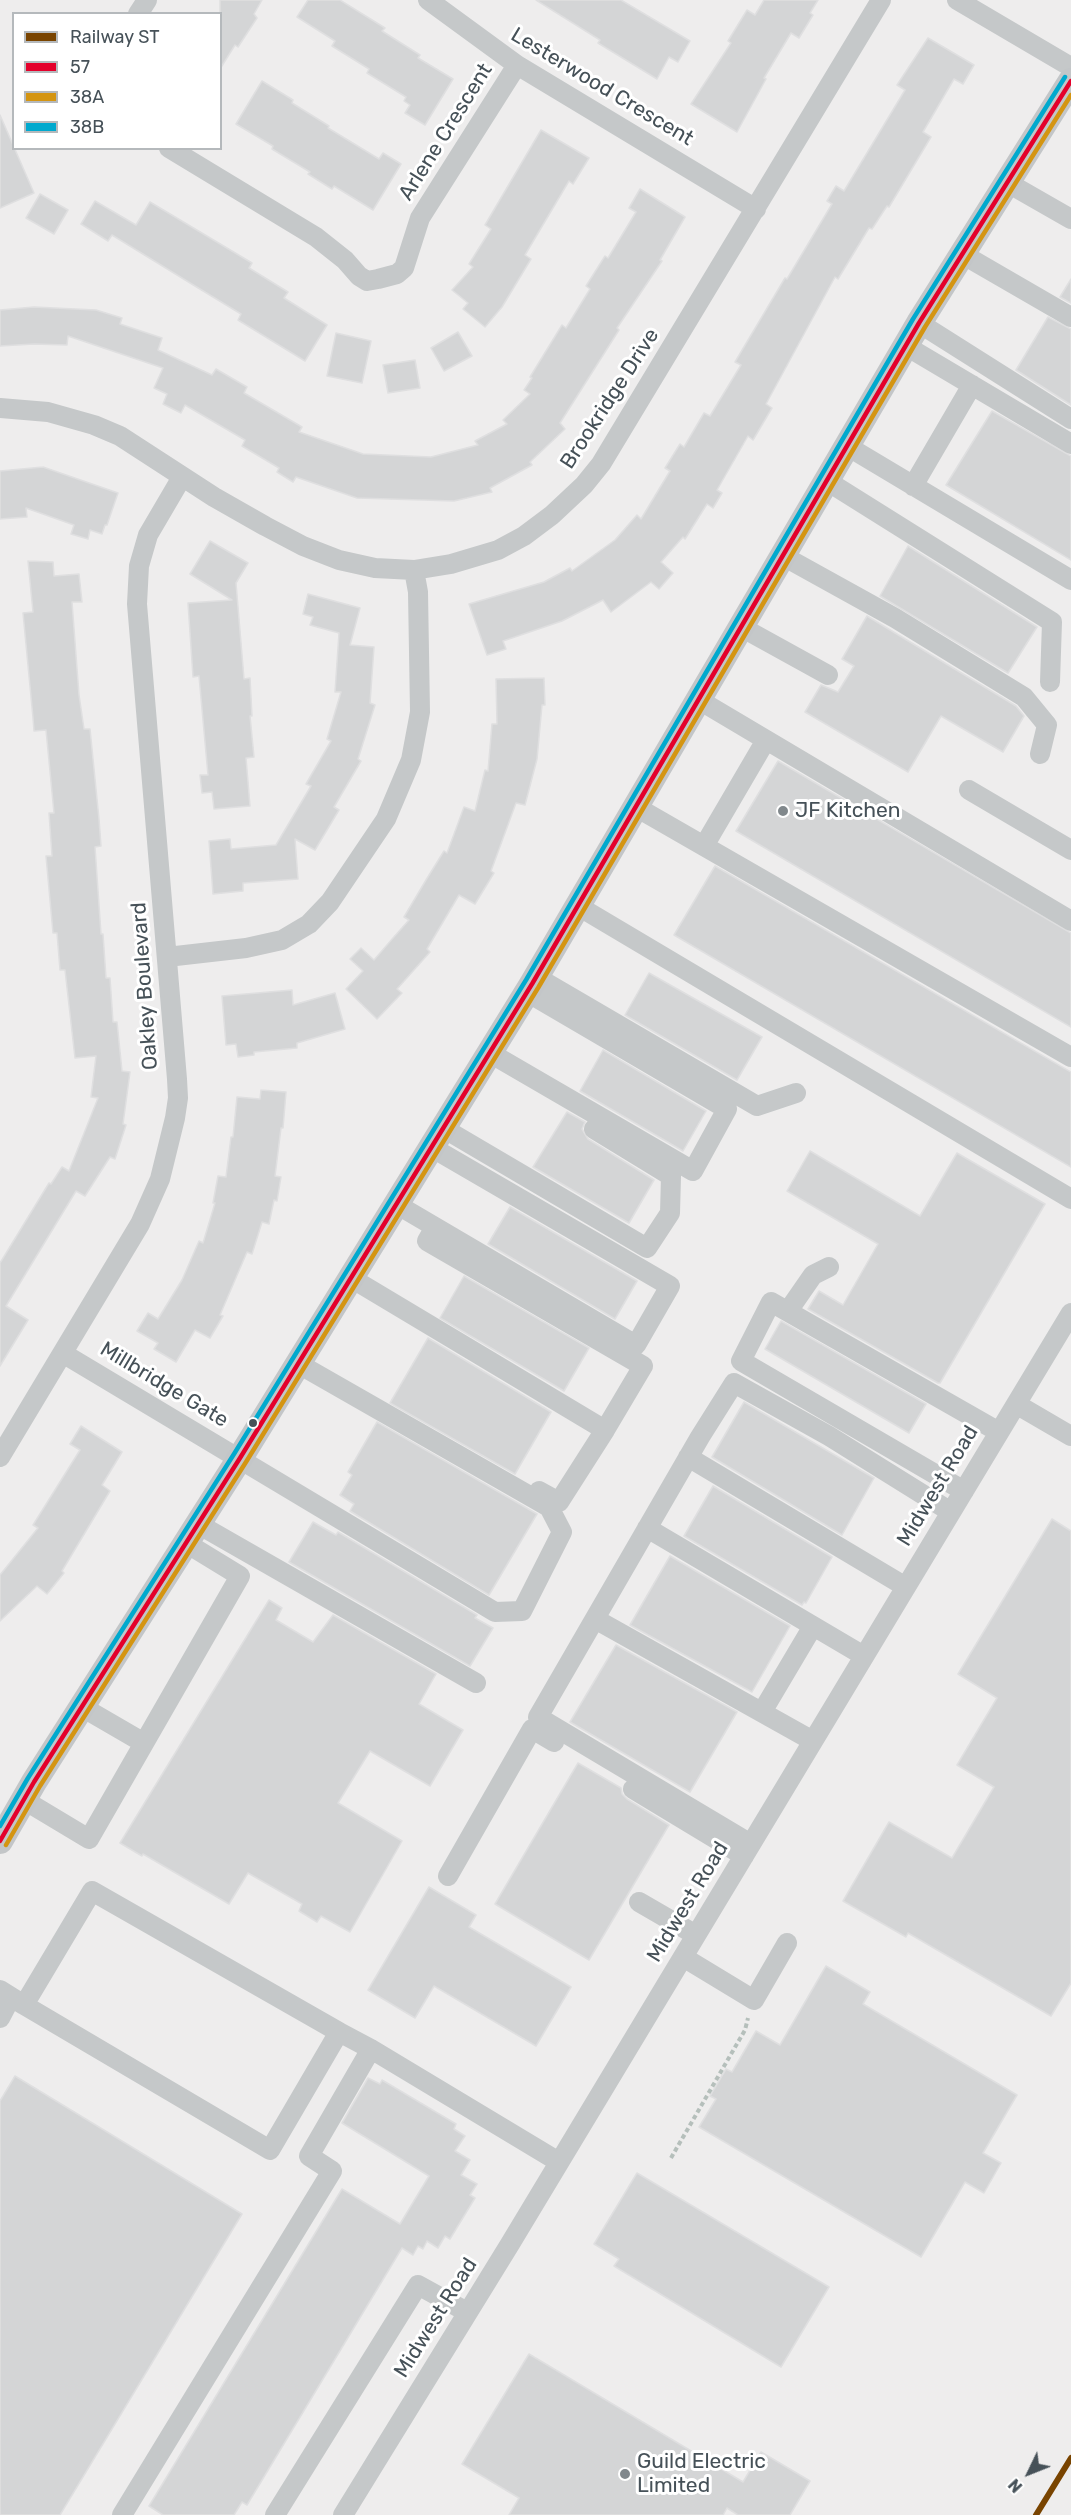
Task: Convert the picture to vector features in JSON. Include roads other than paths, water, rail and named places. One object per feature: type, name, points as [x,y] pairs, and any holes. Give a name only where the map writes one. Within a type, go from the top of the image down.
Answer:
[{"type":"main road","points":[[0,1841],[532,985],[919,323],[1070,81]]},
{"type":"street","name":"Lesterwood Crescent","points":[[428,0],[517,65],[756,208]]},
{"type":"street","name":"Brookridge Drive","points":[[0,408],[48,412],[94,425],[120,436],[182,477],[303,546],[357,564],[396,571],[414,570],[468,560],[510,544],[552,515],[584,485],[624,427],[881,0]]},
{"type":"street","points":[[957,0],[1070,81]]},
{"type":"street","name":"Arlene Crescent","points":[[172,150],[316,237],[345,260],[358,276],[367,281],[378,279],[397,274],[404,268],[420,218],[517,65]]},
{"type":"street","points":[[1008,183],[1071,219]]},
{"type":"street","points":[[962,254],[1071,317]]},
{"type":"street","points":[[919,323],[1071,419]]},
{"type":"street","points":[[906,346],[1071,444]]},
{"type":"street","points":[[913,486],[972,385]]},
{"type":"street","points":[[847,446],[1071,580]]},
{"type":"street","name":"Oakley Boulevard","points":[[0,1457],[64,1354],[140,1224],[160,1179],[178,1098],[137,604],[139,566],[148,535],[182,477]]},
{"type":"street","points":[[827,481],[1052,622],[1050,682]]},
{"type":"street","points":[[783,556],[895,618],[1024,697],[1047,725],[1040,754]]},
{"type":"street","points":[[167,957],[246,948],[282,940],[309,924],[330,902],[386,819],[411,760],[420,712],[418,592],[414,570]]},
{"type":"street","points":[[741,627],[828,675]]},
{"type":"street","points":[[699,700],[1071,921]]},
{"type":"street","points":[[704,846],[766,740]]},
{"type":"street","points":[[969,790],[1071,850]]},
{"type":"street","points":[[636,807],[1071,1057]]},
{"type":"street","points":[[578,906],[1071,1199]]},
{"type":"street","points":[[486,1059],[693,1171],[727,1109],[532,985]]},
{"type":"street","points":[[532,985],[757,1106],[796,1093]]},
{"type":"street","points":[[437,1138],[647,1248],[670,1213],[671,1176],[486,1059]]},
{"type":"street","points":[[396,1204],[636,1345],[670,1286],[437,1138]]},
{"type":"street","points":[[300,1359],[559,1502],[643,1366],[427,1242],[435,1227]]},
{"type":"street","points":[[788,1311],[813,1275],[830,1267]]},
{"type":"street","points":[[351,1278],[605,1430]]},
{"type":"street","points":[[964,1491],[741,1361],[771,1302],[999,1432]]},
{"type":"street","name":"Midwest Road","points":[[343,2515],[559,2162],[1071,1313]]},
{"type":"street","name":"Millbridge Gate","points":[[64,1354],[495,1612],[522,1611],[562,1532],[549,1507],[300,1359]]},
{"type":"street","points":[[747,1850],[538,1717],[688,1457],[734,1383],[829,1436],[951,1512]]},
{"type":"street","points":[[1016,1404],[1071,1436]]},
{"type":"street","points":[[688,1457],[906,1587]]},
{"type":"street","points":[[927,1497],[939,1476]]},
{"type":"street","points":[[647,1528],[864,1656]]},
{"type":"street","points":[[192,1533],[476,1683]]},
{"type":"street","points":[[24,1800],[89,1839],[240,1576],[192,1533]]},
{"type":"street","points":[[595,1619],[813,1741]]},
{"type":"street","points":[[762,1712],[813,1626]]},
{"type":"street","points":[[82,1707],[144,1743]]},
{"type":"street","points":[[448,1876],[532,1729],[699,1821]]},
{"type":"street","points":[[0,2018],[12,1997],[92,1891],[371,2049],[559,2162]]},
{"type":"street","points":[[639,1902],[696,1935]]},
{"type":"street","points":[[683,1957],[754,2000],[787,1943]]},
{"type":"street","points":[[12,1997],[270,2150],[339,2032]]},
{"type":"street","points":[[122,2515],[332,2171],[309,2156],[371,2049]]},
{"type":"street","points":[[274,2515],[418,2285],[467,2312]]},
{"type":"rail line","name":"ST","points":[[1036,2515],[1071,2458]]},
{"type":"place","name":"JF Kitchen","points":[[783,811]]},
{"type":"place","name":"Guild Electric Limited","points":[[625,2474]]}]
